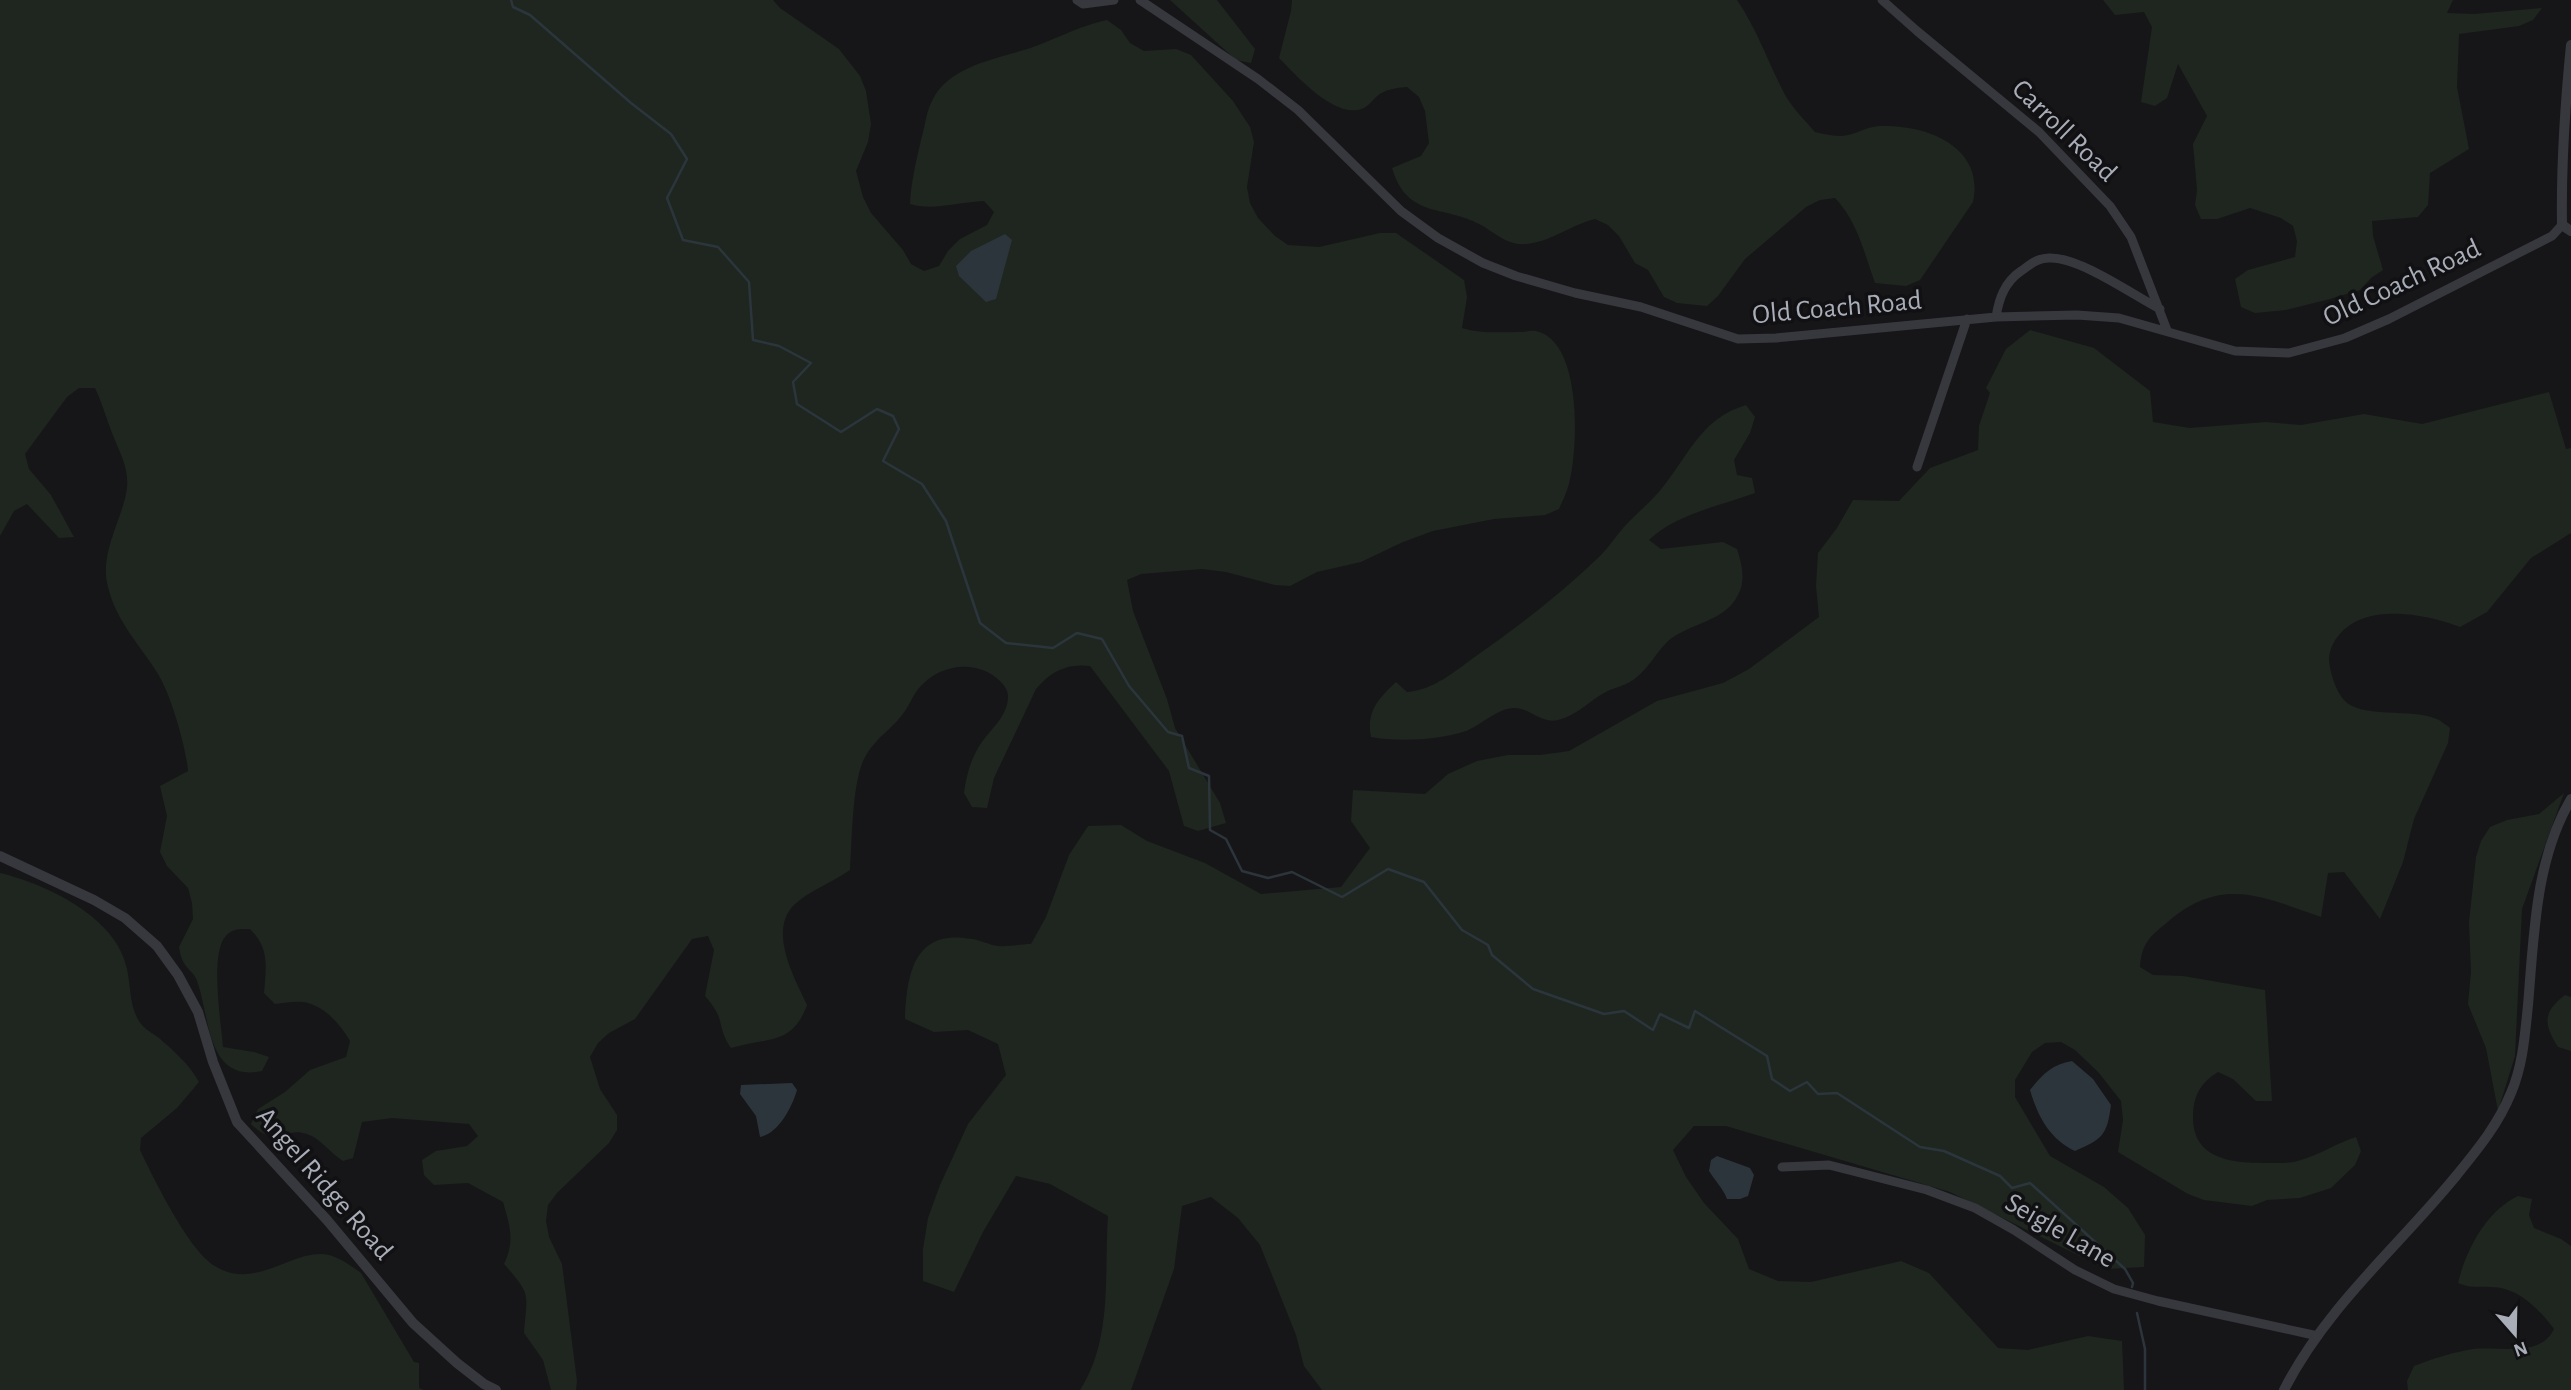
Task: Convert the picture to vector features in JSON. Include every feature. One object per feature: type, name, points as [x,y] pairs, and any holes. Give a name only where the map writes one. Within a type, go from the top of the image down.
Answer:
[{"type":"street","points":[[1077,0],[1083,4],[1114,0]]},
{"type":"street","name":"Old Coach Road","points":[[1140,0],[1258,79],[1298,110],[1401,211],[1472,257],[1516,276],[1575,293],[1641,307],[1738,339],[1802,336],[1996,317],[2098,316],[2119,318],[2167,330],[2241,352],[2278,354],[2307,350],[2345,338],[2389,319],[2567,228]]},
{"type":"street","name":"Carroll Road","points":[[1882,0],[2039,132],[2110,206],[2130,237],[2167,330]]},
{"type":"street","points":[[2567,228],[2564,128],[2571,45]]},
{"type":"street","points":[[1996,317],[1999,299],[2014,276],[2036,261],[2050,258],[2092,271],[2160,309]]},
{"type":"street","points":[[1917,467],[1967,319]]},
{"type":"street","points":[[2284,1390],[2340,1306],[2436,1200],[2491,1132],[2512,1093],[2524,1047],[2545,858],[2559,820],[2571,799]]},
{"type":"street","name":"Angel Ridge Road","points":[[0,856],[125,918],[157,946],[178,975],[198,1012],[213,1062],[237,1122],[327,1220],[412,1323],[457,1363],[496,1390]]},
{"type":"street","name":"Seigle Lane","points":[[1782,1167],[1829,1165],[1927,1190],[1975,1208],[2075,1270],[2114,1289],[2168,1304],[2318,1336]]},
{"type":"shaded area","points":[[0,0],[773,0],[780,8],[839,49],[860,76],[866,91],[871,124],[868,142],[856,171],[863,197],[871,213],[903,250],[911,264],[924,271],[939,266],[948,251],[960,239],[987,225],[994,212],[984,201],[937,206],[910,204],[927,114],[941,87],[964,70],[978,64],[1107,20],[1121,30],[1130,43],[1144,51],[1176,49],[1191,55],[1233,101],[1250,127],[1254,142],[1247,187],[1250,203],[1258,218],[1275,236],[1288,245],[1319,247],[1380,233],[1396,233],[1464,280],[1467,297],[1462,328],[1491,332],[1534,331],[1551,339],[1562,354],[1573,396],[1575,443],[1568,487],[1559,509],[1545,515],[1494,519],[1433,531],[1361,562],[1317,572],[1290,586],[1202,569],[1141,574],[1127,580],[1133,611],[1167,699],[1175,728],[1220,803],[1226,823],[1198,831],[1184,826],[1169,771],[1090,666],[1082,665],[1060,670],[1036,689],[994,778],[987,808],[972,807],[964,793],[969,770],[978,748],[1004,712],[1007,691],[994,676],[972,667],[943,671],[926,681],[907,709],[864,759],[855,797],[850,870],[800,900],[787,916],[783,941],[790,968],[807,1005],[794,1027],[777,1038],[731,1048],[718,1014],[705,996],[714,950],[708,936],[692,939],[635,1019],[609,1033],[598,1043],[590,1057],[600,1089],[617,1115],[617,1130],[609,1143],[548,1205],[546,1221],[549,1237],[562,1264],[577,1381],[576,1390],[551,1390],[543,1360],[524,1333],[526,1295],[504,1264],[510,1233],[503,1202],[468,1183],[434,1185],[424,1175],[422,1160],[436,1151],[467,1146],[478,1136],[469,1124],[392,1118],[362,1122],[353,1158],[343,1161],[307,1134],[299,1132],[267,1135],[251,1124],[258,1109],[285,1092],[310,1070],[346,1057],[350,1041],[337,1022],[318,1007],[303,1002],[275,1004],[264,993],[264,951],[250,929],[230,932],[225,937],[218,958],[223,1047],[269,1057],[262,1071],[244,1072],[230,1067],[213,1044],[197,981],[183,961],[179,947],[193,919],[188,888],[167,866],[160,852],[167,816],[160,786],[188,771],[187,761],[177,721],[163,683],[123,622],[108,587],[106,563],[126,494],[127,477],[124,462],[95,388],[79,388],[67,397],[25,454],[29,469],[51,495],[74,537],[59,538],[27,504],[14,511],[0,536]]},
{"type":"shaded area","points":[[1170,0],[1217,0],[1255,49],[1251,63],[1236,60]]},
{"type":"shaded area","points":[[1292,0],[1737,0],[1787,98],[1815,132],[1842,136],[1879,126],[1897,126],[1933,134],[1961,153],[1970,166],[1974,183],[1973,202],[1920,280],[1906,286],[1875,283],[1855,228],[1835,198],[1820,200],[1806,207],[1745,259],[1718,296],[1707,306],[1677,303],[1664,297],[1648,270],[1635,263],[1619,236],[1608,225],[1595,219],[1541,241],[1517,244],[1466,218],[1428,208],[1407,196],[1392,168],[1421,156],[1429,143],[1425,111],[1419,97],[1407,87],[1395,88],[1379,94],[1364,108],[1353,110],[1341,108],[1318,95],[1279,58]]},
{"type":"shaded area","points":[[2103,0],[2453,0],[2447,13],[2474,14],[2542,8],[2533,20],[2519,26],[2459,34],[2457,87],[2469,149],[2430,173],[2428,205],[2418,217],[2372,221],[2373,236],[2383,270],[2360,290],[2286,310],[2255,313],[2241,307],[2235,279],[2248,270],[2295,257],[2297,241],[2293,226],[2281,218],[2250,208],[2217,219],[2201,219],[2195,205],[2197,190],[2193,144],[2207,116],[2178,64],[2167,98],[2155,106],[2141,102],[2152,27],[2144,12],[2115,15]]},
{"type":"shaded area","points":[[1005,234],[1012,240],[996,299],[986,302],[959,276],[956,266],[971,251]]},
{"type":"shaded area","points":[[2030,330],[2094,348],[2150,391],[2153,422],[2190,428],[2266,422],[2301,425],[2364,414],[2422,424],[2549,392],[2566,449],[2571,448],[2571,533],[2531,558],[2487,612],[2460,627],[2414,615],[2365,618],[2339,635],[2332,647],[2330,670],[2341,696],[2352,706],[2426,716],[2437,719],[2450,728],[2448,743],[2414,819],[2403,862],[2380,919],[2344,872],[2328,873],[2321,917],[2262,898],[2226,894],[2189,906],[2153,935],[2143,951],[2140,967],[2153,975],[2183,976],[2265,990],[2272,1101],[2256,1101],[2233,1079],[2218,1072],[2207,1080],[2199,1090],[2193,1116],[2194,1130],[2206,1150],[2216,1156],[2239,1162],[2283,1163],[2308,1158],[2356,1137],[2361,1151],[2355,1165],[2331,1188],[2300,1198],[2267,1200],[2252,1206],[2204,1200],[2188,1194],[2118,1152],[2123,1120],[2121,1101],[2099,1073],[2075,1050],[2061,1042],[2045,1043],[2032,1052],[2015,1080],[2015,1097],[2050,1156],[2104,1187],[2128,1208],[2145,1235],[2144,1267],[2106,1269],[1950,1192],[1726,1126],[1694,1126],[1673,1150],[1686,1177],[1704,1203],[1738,1239],[1749,1269],[1778,1281],[1811,1282],[1901,1261],[1929,1273],[1998,1348],[2028,1350],[2088,1336],[2122,1341],[2124,1390],[1322,1390],[1304,1366],[1296,1335],[1260,1245],[1238,1218],[1211,1197],[1182,1206],[1174,1269],[1131,1390],[1080,1390],[1091,1371],[1102,1328],[1108,1216],[1050,1184],[1016,1176],[983,1232],[954,1292],[923,1281],[923,1249],[928,1218],[940,1185],[968,1124],[1006,1075],[998,1044],[968,1030],[934,1032],[905,1019],[912,971],[925,948],[952,937],[998,946],[1031,944],[1046,917],[1069,855],[1088,826],[1121,825],[1147,841],[1205,863],[1261,894],[1341,887],[1370,848],[1351,821],[1353,790],[1425,794],[1448,774],[1477,761],[1508,755],[1569,751],[1657,701],[1723,683],[1749,669],[1819,617],[1816,586],[1818,553],[1853,500],[1899,501],[1930,468],[1978,450],[1979,426],[1990,393],[1986,388],[2006,349]]},
{"type":"shaded area","points":[[1746,405],[1755,417],[1750,433],[1734,460],[1737,475],[1752,478],[1755,493],[1685,517],[1649,540],[1661,549],[1723,542],[1737,549],[1742,566],[1742,584],[1738,595],[1725,611],[1677,635],[1668,641],[1633,680],[1604,693],[1564,718],[1546,720],[1526,710],[1514,708],[1502,711],[1466,731],[1444,736],[1406,740],[1371,737],[1370,720],[1375,706],[1396,682],[1407,692],[1435,684],[1540,608],[1603,553],[1658,493],[1705,430],[1730,411]]},
{"type":"shaded area","points":[[2564,793],[2522,909],[2515,1056],[2498,1111],[2486,1048],[2468,1004],[2471,972],[2469,922],[2476,857],[2481,841],[2490,827],[2507,820],[2539,814]]},
{"type":"shaded area","points":[[0,873],[58,894],[95,919],[121,950],[138,1019],[181,1058],[199,1082],[177,1108],[141,1138],[140,1150],[173,1213],[194,1246],[215,1266],[230,1273],[260,1272],[316,1254],[329,1255],[350,1265],[361,1273],[414,1362],[419,1363],[419,1388],[424,1390],[0,1390]]},
{"type":"shaded area","points":[[2565,995],[2571,997],[2571,1051],[2558,1047],[2548,1024],[2549,1013]]},
{"type":"shaded area","points":[[2072,1061],[2093,1079],[2111,1105],[2108,1123],[2102,1135],[2075,1151],[2052,1134],[2046,1126],[2030,1090],[2048,1071]]},
{"type":"shaded area","points":[[792,1083],[797,1090],[788,1111],[779,1125],[760,1137],[756,1116],[740,1094],[741,1085]]},
{"type":"shaded area","points":[[1717,1156],[1750,1168],[1754,1175],[1748,1196],[1727,1199],[1709,1171],[1711,1160]]},
{"type":"shaded area","points":[[2518,1196],[2532,1199],[2529,1215],[2534,1228],[2571,1246],[2571,1390],[2408,1390],[2407,1381],[2414,1366],[2473,1349],[2530,1347],[2548,1338],[2554,1329],[2535,1307],[2519,1295],[2501,1288],[2471,1287],[2458,1283],[2472,1245],[2487,1221],[2496,1211]]},
{"type":"waterway","points":[[511,0],[513,7],[530,15],[631,103],[671,134],[687,159],[667,198],[683,240],[718,247],[749,282],[753,340],[779,346],[811,363],[793,382],[797,404],[841,432],[877,409],[893,416],[899,429],[883,461],[922,484],[946,521],[980,623],[1006,643],[1053,648],[1077,633],[1102,639],[1129,686],[1168,732],[1182,736],[1189,768],[1209,776],[1210,830],[1226,839],[1242,871],[1268,878],[1292,872],[1342,897],[1388,869],[1424,882],[1462,930],[1488,945],[1492,955],[1533,989],[1604,1014],[1624,1011],[1653,1030],[1660,1014],[1689,1028],[1695,1011],[1767,1056],[1772,1079],[1790,1091],[1807,1082],[1818,1094],[1837,1093],[1920,1147],[1944,1151],[2000,1176],[2012,1188],[2030,1183],[2125,1269],[2133,1283],[2132,1287]]},
{"type":"waterway","points":[[2137,1313],[2145,1349],[2145,1390]]}]
